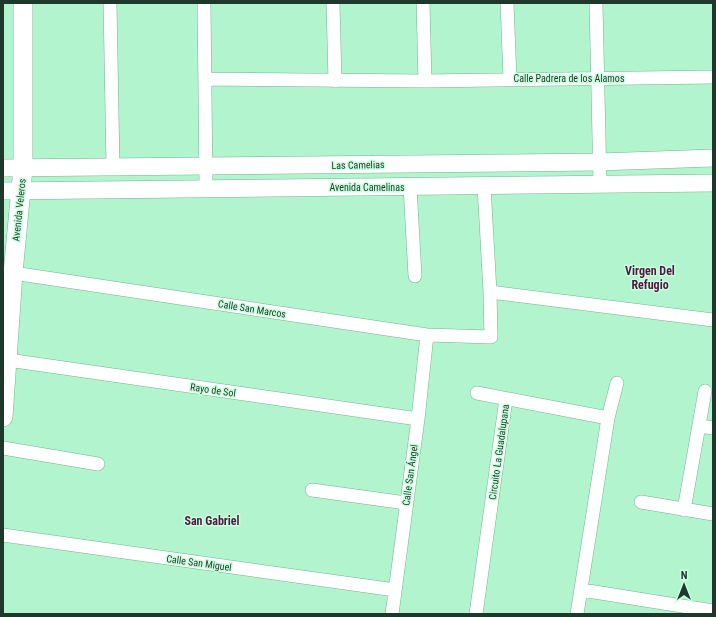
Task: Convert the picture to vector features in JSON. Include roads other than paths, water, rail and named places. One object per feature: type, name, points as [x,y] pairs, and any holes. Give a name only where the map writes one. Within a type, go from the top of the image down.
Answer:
[{"type":"main road","name":"Avenida Veleros","points":[[3,417],[13,273],[12,191],[24,168],[23,3]]},
{"type":"street","points":[[110,3],[113,167]]},
{"type":"street","points":[[204,3],[206,187]]},
{"type":"street","points":[[333,3],[335,81]]},
{"type":"street","points":[[423,3],[425,81]]},
{"type":"street","points":[[507,3],[510,79]]},
{"type":"street","points":[[596,3],[600,184]]},
{"type":"street","name":"Calle Padrera de los Alamos","points":[[205,79],[425,81],[713,77]]},
{"type":"street","name":"Las Camelias","points":[[3,168],[599,162],[713,158]]},
{"type":"street","name":"Avenida Camelinas","points":[[12,191],[206,187],[713,183]]},
{"type":"street","points":[[410,186],[415,276]]},
{"type":"street","points":[[484,186],[490,292],[713,320]]},
{"type":"street","name":"Calle San Marcos","points":[[13,273],[426,335],[491,337],[490,292]]},
{"type":"street","name":"Calle San Ángel","points":[[392,614],[418,419],[426,335]]},
{"type":"street","name":"Rayo de Sol","points":[[8,360],[418,419]]},
{"type":"street","points":[[577,614],[608,418],[617,383]]},
{"type":"street","points":[[684,510],[705,391]]},
{"type":"street","points":[[477,393],[506,399]]},
{"type":"street","name":"Circuito La Guadalupana","points":[[476,614],[506,399],[608,418]]},
{"type":"street","points":[[699,426],[713,428]]},
{"type":"street","points":[[3,448],[98,464]]},
{"type":"street","points":[[312,490],[406,503]]},
{"type":"street","points":[[641,502],[713,514]]},
{"type":"street","name":"Calle San Miguel","points":[[3,535],[394,590]]},
{"type":"street","points":[[582,590],[713,610]]},
{"type":"district","name":"Virgen Del Refugio","points":[[650,278]]},
{"type":"district","name":"San Gabriel","points":[[212,521]]}]
